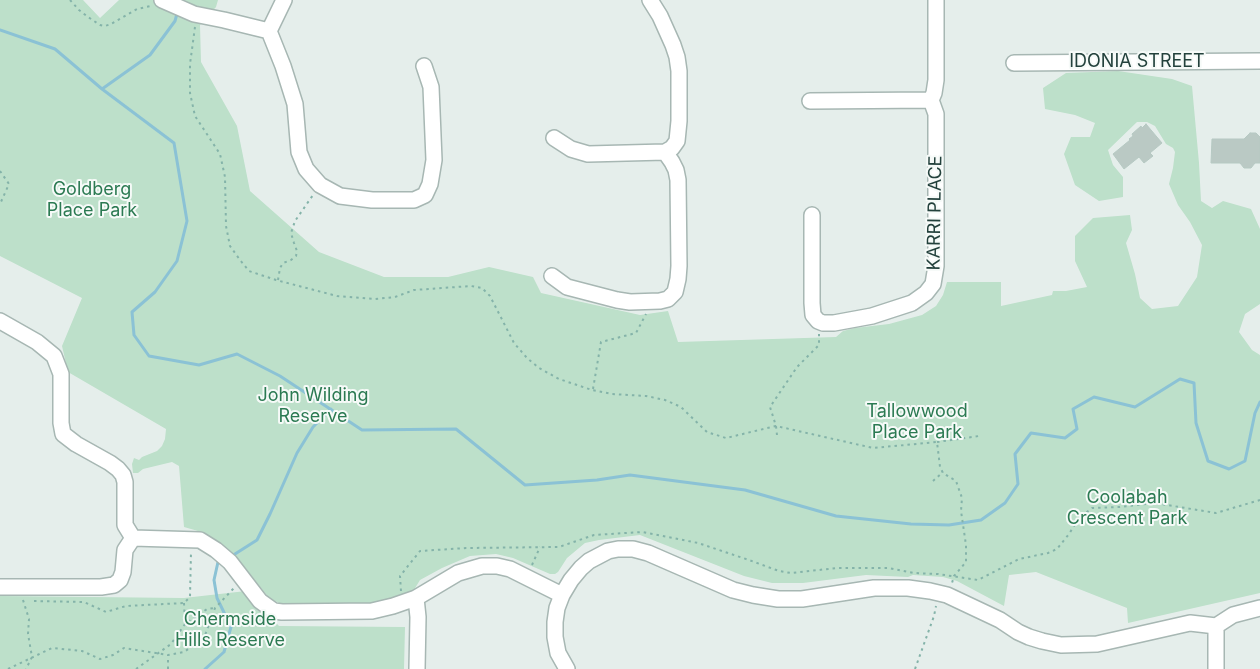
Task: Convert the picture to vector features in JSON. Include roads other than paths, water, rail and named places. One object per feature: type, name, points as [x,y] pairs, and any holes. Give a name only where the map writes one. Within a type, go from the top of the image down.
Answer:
[{"type":"street","points":[[284,0],[269,31],[295,104],[299,152],[306,169],[320,185],[340,196],[414,200],[425,195],[430,184],[434,160],[431,87],[424,66]]},
{"type":"street","points":[[554,138],[571,149],[588,154],[665,152],[672,148],[677,141],[679,71],[677,57],[660,16],[650,0]]},
{"type":"street","name":"KARRI PLACE","points":[[812,215],[812,303],[814,315],[818,321],[834,323],[872,316],[894,309],[912,303],[926,293],[933,284],[936,266],[936,114],[931,100],[936,80],[936,0]]},
{"type":"street","points":[[159,2],[195,20],[224,20],[269,31]]},
{"type":"street","name":"IDONIA STREET","points":[[1014,63],[1260,61]]},
{"type":"street","points":[[810,101],[931,100]]},
{"type":"street","points":[[552,276],[567,287],[630,302],[660,302],[668,299],[675,292],[679,266],[678,180],[676,170],[665,152]]},
{"type":"street","points":[[0,321],[37,342],[54,356],[61,374],[61,423],[63,434],[118,469],[123,475],[125,482],[125,525],[133,538]]},
{"type":"street","points":[[0,586],[114,586],[120,580],[123,572],[125,550],[133,538]]},
{"type":"street","points":[[133,538],[200,540],[230,562],[260,601],[274,611],[372,612],[409,601],[458,573],[482,566],[497,566],[510,569],[562,595]]},
{"type":"street","points":[[567,669],[558,653],[555,637],[555,622],[562,595],[571,580],[589,561],[608,551],[626,548],[648,553],[733,590],[778,599],[802,599],[891,587],[947,595],[1000,620],[1018,632],[1042,641],[1061,645],[1097,644],[1190,623],[1216,626],[1233,614],[1260,608]]},
{"type":"street","points":[[409,601],[418,616],[417,669]]},
{"type":"street","points":[[1216,626],[1216,669]]},
{"type":"waterway","points":[[102,89],[150,55],[175,21],[178,10]]},
{"type":"waterway","points":[[0,30],[55,49],[102,89],[174,143],[187,221],[177,261],[155,292],[132,312],[134,335],[149,356],[199,365],[237,354],[280,376],[362,430],[456,429],[525,485],[597,480],[630,475],[745,490],[836,516],[911,524],[949,525],[981,520],[1005,503],[1018,484],[1015,454],[1031,433],[1065,438],[1077,429],[1073,409],[1094,397],[1135,407],[1180,379],[1194,383],[1196,423],[1208,461],[1229,469],[1245,461],[1255,413],[1260,402]]},
{"type":"waterway","points":[[235,554],[257,540],[297,453],[313,427],[331,409]]},
{"type":"waterway","points":[[205,669],[224,652],[231,627],[217,598],[214,580],[218,562]]},
{"type":"park label","name":"Goldberg Place Park","points":[[92,200]]},
{"type":"park label","name":"John Wilding Reserve","points":[[313,406]]},
{"type":"park label","name":"Tallowwood Place Park","points":[[917,422]]},
{"type":"park label","name":"Coolabah Crescent Park","points":[[1127,508]]},
{"type":"park label","name":"Chermside Hills Reserve","points":[[230,630]]}]
